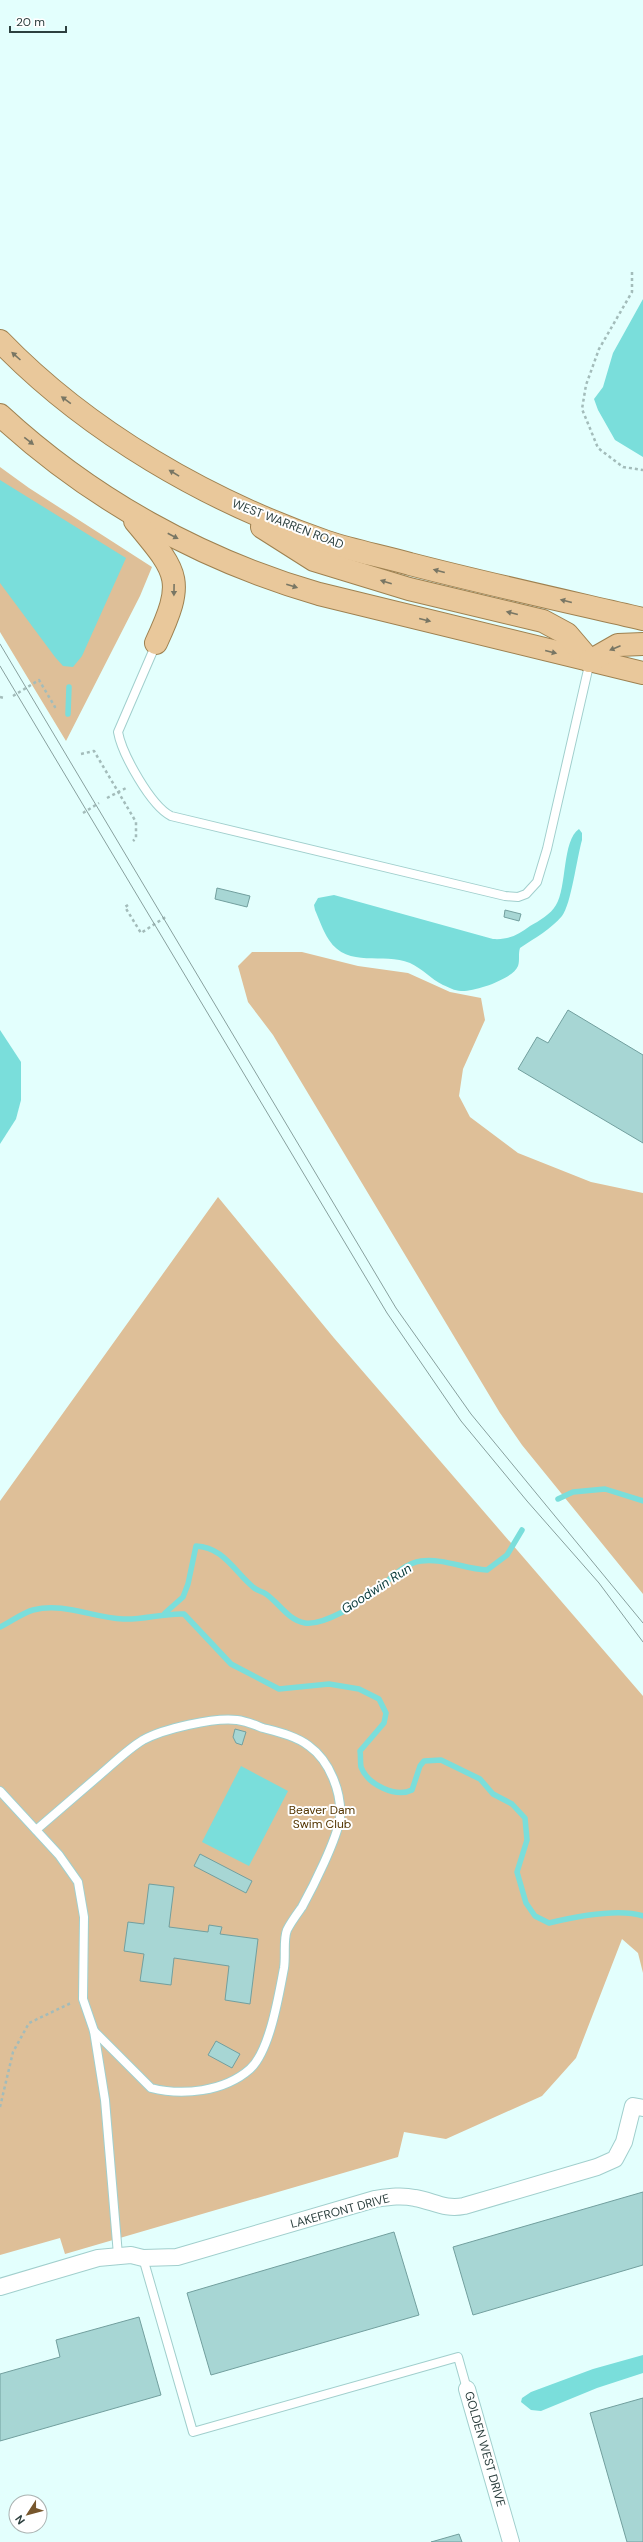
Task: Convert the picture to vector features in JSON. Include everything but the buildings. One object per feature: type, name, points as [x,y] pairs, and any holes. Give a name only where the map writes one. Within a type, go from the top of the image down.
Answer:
[{"type":"main road","name":"WEST WARREN ROAD","points":[[0,341],[56,393],[107,430],[194,485],[243,510],[328,542],[446,573],[643,619]]},
{"type":"main road","points":[[0,416],[77,478],[127,510],[225,561],[288,585],[643,673]]},
{"type":"main road","points":[[194,485],[314,560],[409,589],[543,621],[567,634],[590,661]]},
{"type":"main road","points":[[127,510],[165,557],[175,585],[171,611],[156,643]]},
{"type":"main road","points":[[590,661],[618,645],[643,644]]},
{"type":"street","name":"LAKEFRONT DRIVE","points":[[0,2287],[98,2258],[118,2255],[131,2255],[143,2258],[177,2257],[375,2199],[397,2196],[417,2198],[452,2208],[464,2206],[597,2167],[614,2158],[624,2142],[633,2106],[643,2108]]},
{"type":"street","name":"GOLDEN WEST DRIVE","points":[[467,2389],[511,2542]]},
{"type":"lane","points":[[156,643],[118,732],[120,745],[154,803],[162,812],[194,822],[505,896],[518,897],[526,894],[537,882],[547,849],[590,661]]},
{"type":"lane","points":[[36,1830],[143,1740],[177,1729],[212,1722],[236,1720],[289,1735],[309,1745],[321,1757],[333,1778],[339,1798],[340,1819],[328,1851],[302,1906],[286,1931],[285,1965],[275,2016],[259,2056],[250,2069],[229,2082],[209,2089],[182,2093],[163,2091],[151,2088],[94,2031]]},
{"type":"lane","points":[[2,1795],[59,1855],[78,1882],[84,1917],[83,1999],[94,2031],[105,2100],[118,2255]]},
{"type":"lane","name":"GOLDEN WEST DRIVE","points":[[143,2258],[193,2432],[458,2357],[467,2389]]},
{"type":"path","points":[[632,272],[632,292],[599,349],[586,385],[582,409],[598,448],[624,467],[643,470]]},
{"type":"path","points":[[13,696],[39,680],[55,707],[53,708]]},
{"type":"path","points":[[0,697],[4,698]]},
{"type":"path","points":[[81,754],[94,751],[136,822],[136,838],[132,841]]},
{"type":"path","points":[[107,798],[118,792]]},
{"type":"path","points":[[83,813],[99,803]]},
{"type":"path","points":[[128,905],[125,907],[141,933],[167,916]]},
{"type":"path","points":[[0,2107],[13,2052],[29,2023],[83,1999]]},
{"type":"green space","points":[[0,467],[29,488],[152,567],[140,596],[66,741],[0,632]]},
{"type":"green space","points":[[252,952],[302,952],[358,966],[408,973],[450,992],[481,998],[485,1020],[463,1069],[459,1096],[470,1117],[518,1153],[591,1182],[643,1193],[643,1594],[522,1445],[500,1413],[273,1035],[248,1002],[238,966]]},
{"type":"green space","name":"Beaver Dam Swim Club","points":[[218,1197],[334,1338],[643,1696],[643,1973],[638,1953],[622,1939],[576,2058],[542,2096],[446,2139],[404,2132],[398,2157],[65,2254],[60,2238],[0,2255],[0,1501]]},
{"type":"water","points":[[643,299],[643,457],[615,440],[598,410],[594,399],[603,387],[613,353]]},
{"type":"water","points":[[0,480],[126,558],[82,656],[73,667],[63,666],[55,657],[0,583]]},
{"type":"water","points":[[579,829],[582,833],[582,840],[571,892],[562,916],[548,929],[520,948],[519,964],[515,971],[501,980],[483,987],[467,991],[456,990],[439,983],[410,963],[400,960],[356,957],[346,954],[337,949],[329,940],[315,910],[314,905],[318,898],[334,895],[493,939],[509,938],[541,920],[556,905],[562,888],[567,853],[570,843]]},
{"type":"water","points":[[0,1030],[21,1062],[21,1100],[16,1119],[0,1144]]},
{"type":"water","points":[[241,1766],[288,1791],[249,1866],[202,1842]]},
{"type":"water","points":[[643,2355],[643,2373],[597,2388],[541,2411],[531,2410],[521,2402],[522,2398],[531,2392],[593,2369]]},
{"type":"waterway","points":[[68,714],[69,687]]},
{"type":"waterway","name":"Goodwin Run","points":[[558,1499],[573,1492],[605,1489],[643,1501]]},
{"type":"waterway","name":"Goodwin Run","points":[[165,1613],[183,1597],[188,1584],[196,1546],[205,1547],[221,1555],[246,1581],[256,1589],[266,1594],[289,1615],[299,1621],[313,1623],[332,1617],[352,1607],[376,1591],[403,1568],[415,1562],[429,1560],[487,1570],[507,1555],[522,1530]]},
{"type":"waterway","points":[[0,1627],[29,1611],[45,1608],[67,1609],[123,1619],[169,1614],[184,1614],[231,1664],[279,1689],[329,1684],[359,1689],[379,1699],[386,1713],[384,1723],[360,1751],[361,1767],[376,1784],[391,1791],[406,1792],[412,1790],[420,1766],[424,1761],[441,1760],[480,1779],[493,1794],[512,1804],[525,1818],[527,1840],[517,1872],[526,1903],[535,1916],[549,1923],[571,1918],[609,1913],[643,1916]]},
{"type":"tram line","points":[[0,644],[396,1308],[471,1414],[643,1623]]},
{"type":"tram line","points":[[0,666],[387,1313],[461,1421],[527,1501],[599,1583],[643,1642]]}]
